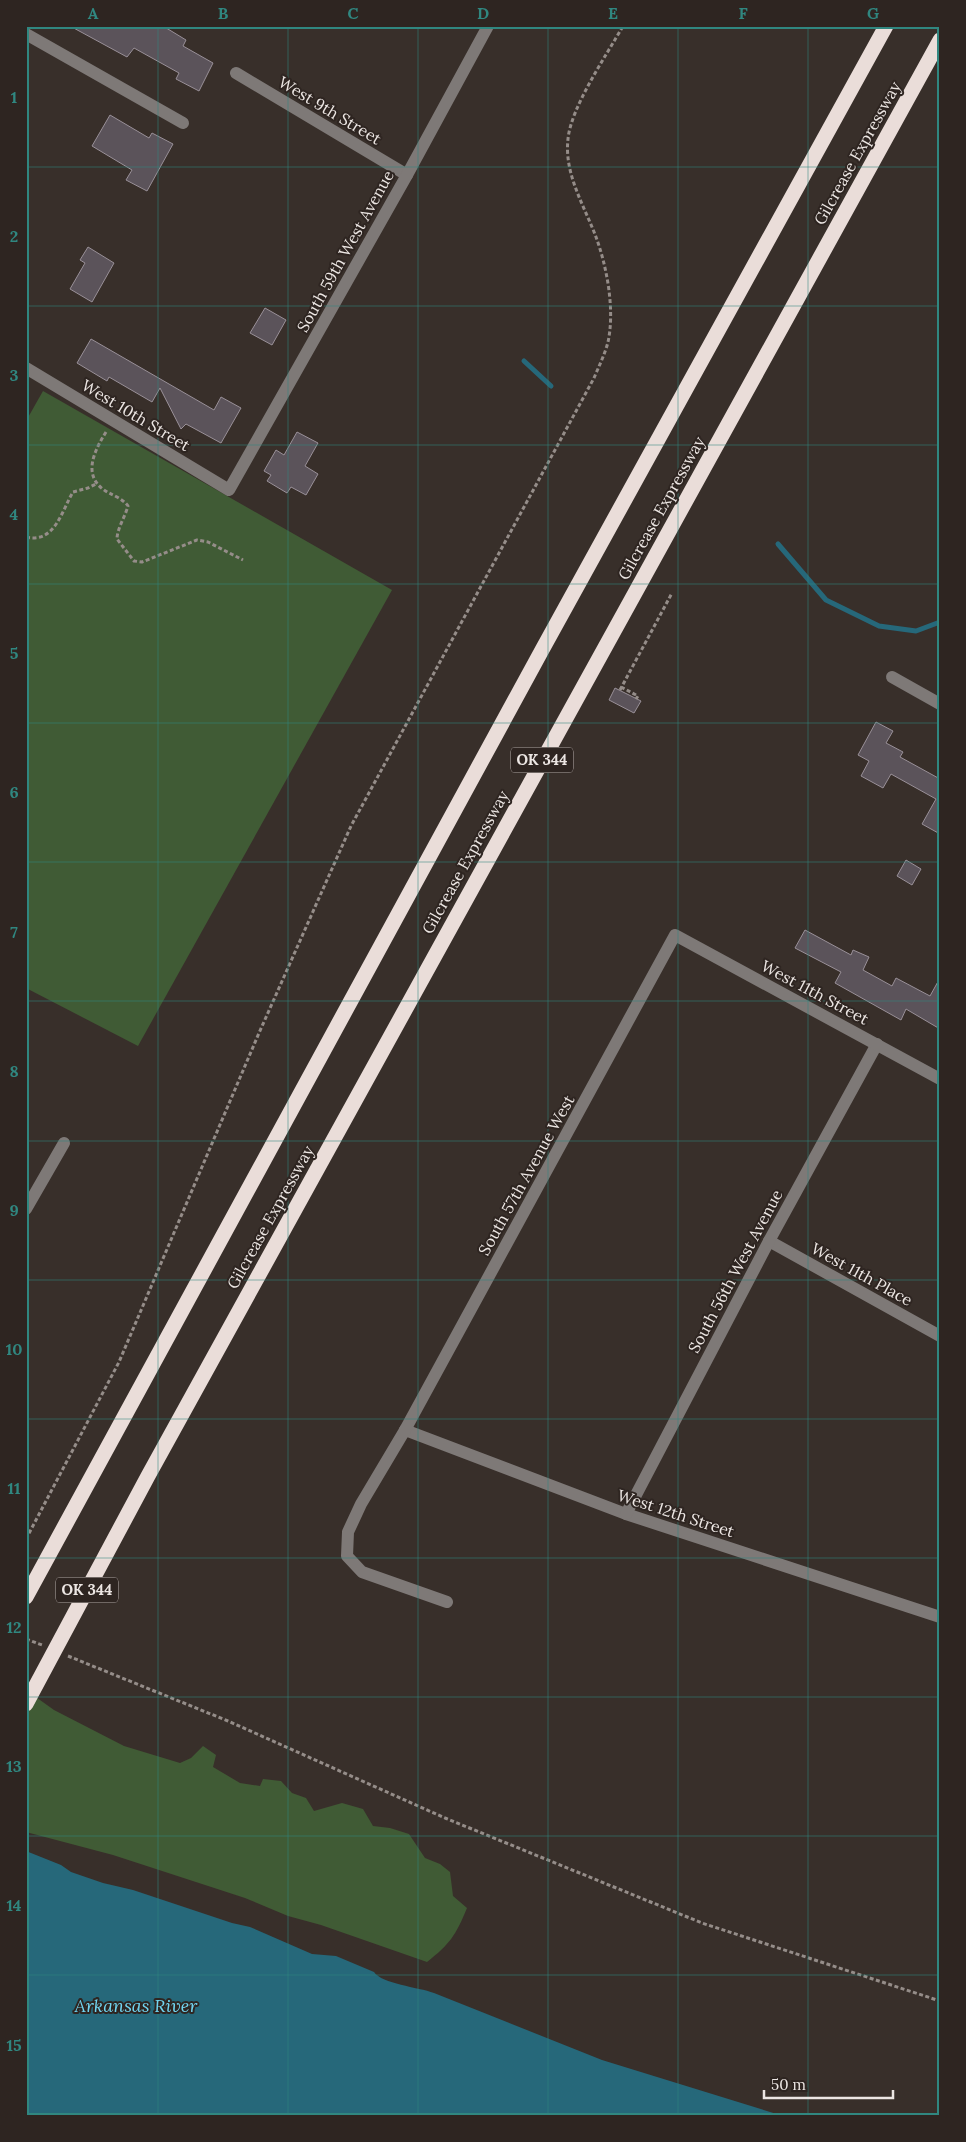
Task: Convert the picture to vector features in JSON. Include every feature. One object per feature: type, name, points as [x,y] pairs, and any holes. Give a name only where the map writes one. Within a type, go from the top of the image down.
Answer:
[{"type":"highway","name":"Gilcrease Expressway","points":[[26,1596],[886,26]]},
{"type":"highway","name":"Gilcrease Expressway","points":[[26,1704],[148,1476],[938,43]]},
{"type":"street","name":"South 59th West Avenue","points":[[229,490],[407,175],[488,26]]},
{"type":"street","points":[[26,34],[182,123]]},
{"type":"street","name":"West 9th Street","points":[[236,73],[407,175]]},
{"type":"street","name":"West 10th Street","points":[[26,368],[229,490]]},
{"type":"street","points":[[892,677],[940,704]]},
{"type":"street","name":"West 11th Street","points":[[675,935],[940,1078]]},
{"type":"street","name":"South 57th Avenue West","points":[[447,1602],[362,1572],[348,1556],[348,1532],[361,1504],[404,1430],[675,935]]},
{"type":"street","name":"South 56th West Avenue","points":[[626,1514],[769,1241],[877,1044]]},
{"type":"street","points":[[26,1210],[64,1143]]},
{"type":"street","points":[[26,1182],[38,1188]]},
{"type":"street","name":"West 11th Place","points":[[769,1241],[940,1336]]},
{"type":"street","name":"West 12th Street","points":[[404,1430],[626,1514],[940,1617]]},
{"type":"path","points":[[26,1540],[119,1362],[259,1033],[351,826],[594,378],[608,342],[611,316],[609,289],[596,238],[576,190],[568,160],[567,140],[570,122],[623,26]]},
{"type":"path","points":[[113,420],[96,450],[93,458],[92,474],[96,484],[102,490],[126,502],[128,506],[117,533],[117,539],[134,560],[142,562],[197,540],[208,542],[244,560]]},
{"type":"path","points":[[26,537],[37,538],[49,532],[58,524],[73,492],[96,484]]},
{"type":"path","points":[[636,699],[638,696],[620,689],[672,593]]},
{"type":"path","points":[[26,1639],[45,1646]]},
{"type":"path","points":[[63,1654],[228,1721],[444,1818],[702,1923],[940,2001]]},
{"type":"green space","points":[[43,391],[392,590],[138,1046],[26,988],[26,421]]},
{"type":"green space","points":[[26,1690],[54,1710],[124,1746],[180,1763],[191,1758],[203,1746],[216,1755],[213,1767],[240,1783],[260,1786],[263,1779],[281,1781],[292,1793],[306,1798],[314,1811],[342,1803],[363,1809],[373,1826],[390,1828],[409,1834],[425,1858],[440,1864],[450,1872],[453,1896],[467,1908],[456,1932],[447,1944],[427,1962],[321,1925],[288,1916],[245,1898],[113,1855],[26,1832]]},
{"type":"water","name":"Arkansas River","points":[[26,1851],[61,1865],[71,1872],[250,1927],[312,1954],[336,1956],[374,1972],[384,1980],[434,1993],[602,2060],[783,2116],[26,2116]]},
{"type":"building","points":[[70,26],[163,26],[186,40],[183,46],[213,63],[199,91],[176,79],[179,73],[134,48],[127,57]]},
{"type":"building","points":[[110,115],[149,138],[152,133],[173,144],[147,191],[126,180],[132,170],[92,146]]},
{"type":"building","points":[[88,247],[114,263],[92,302],[70,289],[85,263],[80,260]]},
{"type":"building","points":[[265,308],[286,320],[272,345],[250,333]]},
{"type":"building","points":[[91,339],[214,410],[221,397],[241,408],[221,443],[186,424],[181,429],[160,388],[152,402],[109,377],[107,381],[77,363]]},
{"type":"building","points":[[297,432],[318,443],[305,466],[318,474],[306,495],[291,487],[287,493],[267,481],[271,475],[264,471],[276,450],[284,455]]},
{"type":"building","points":[[615,688],[641,701],[634,713],[609,700]]},
{"type":"building","points":[[876,722],[893,731],[886,743],[903,752],[900,757],[940,779],[940,834],[922,824],[936,799],[891,774],[883,788],[861,776],[869,761],[858,755]]},
{"type":"building","points":[[906,860],[921,869],[912,885],[897,876]]},
{"type":"building","points":[[805,930],[851,955],[853,950],[869,957],[863,970],[892,986],[896,978],[930,996],[940,978],[940,1029],[906,1009],[901,1020],[835,983],[841,972],[795,948]]},
{"type":"waterway","points":[[524,361],[551,386]]},
{"type":"waterway","points":[[778,544],[826,600],[879,626],[916,631],[940,622]]}]
